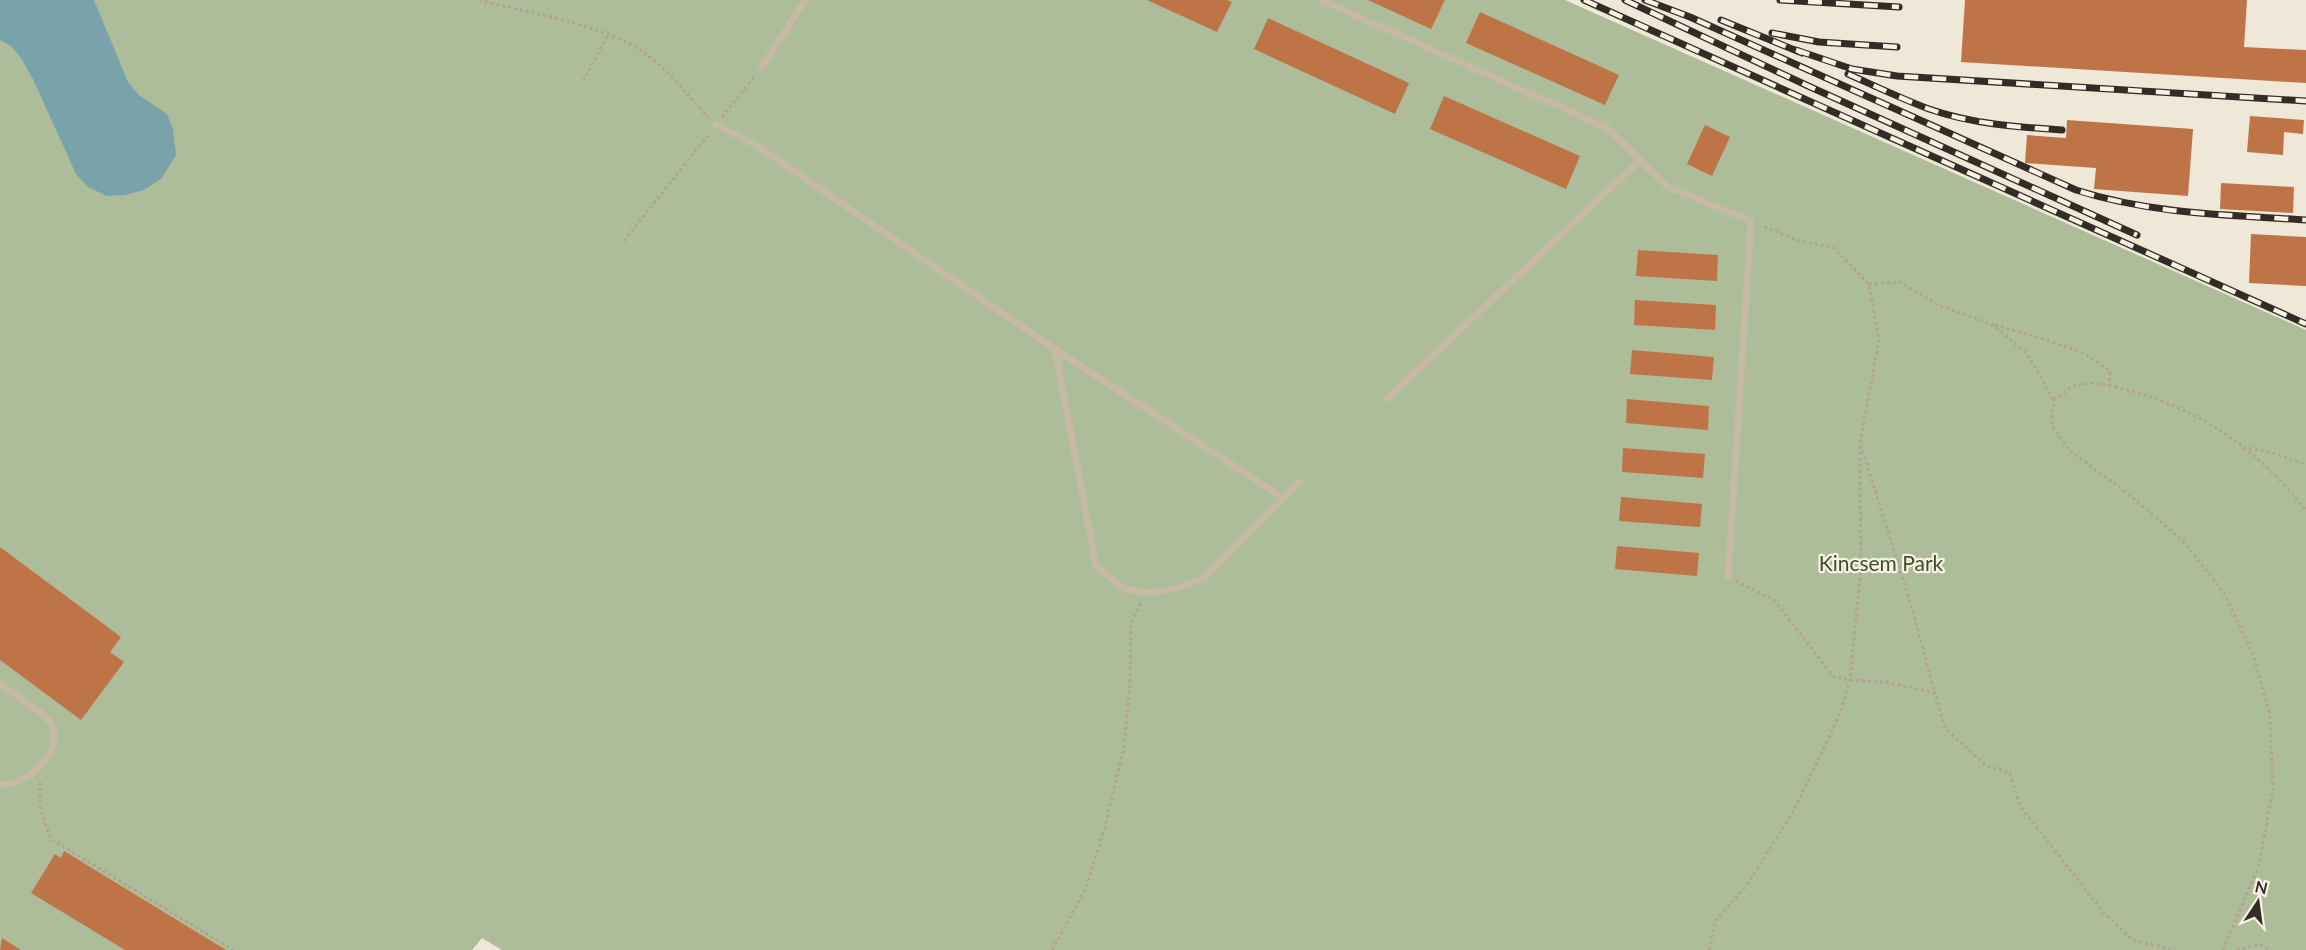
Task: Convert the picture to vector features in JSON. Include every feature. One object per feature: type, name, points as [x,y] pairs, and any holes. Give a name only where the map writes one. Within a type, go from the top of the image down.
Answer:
[{"type":"lane","points":[[762,67],[805,0]]},
{"type":"lane","points":[[1321,0],[1607,128],[1668,187],[1751,221],[1728,576]]},
{"type":"lane","points":[[716,125],[759,147],[1055,348],[1283,498]]},
{"type":"lane","points":[[1387,399],[1640,160]]},
{"type":"lane","points":[[1055,348],[1096,566],[1125,589],[1145,593],[1175,589],[1204,578],[1299,483]]},
{"type":"lane","points":[[0,684],[49,720],[54,733],[52,749],[41,765],[24,779],[0,786]]},
{"type":"path","points":[[478,0],[609,33],[642,51],[674,78],[716,125]]},
{"type":"path","points":[[583,81],[609,33]]},
{"type":"path","points":[[624,241],[762,67]]},
{"type":"path","points":[[1709,950],[1715,921],[1747,885],[1794,810],[1839,716],[1850,680],[1861,566],[1860,442],[1879,340],[1869,284],[1834,249],[1796,240],[1751,221]]},
{"type":"path","points":[[1869,284],[1900,282],[1938,305],[1993,325],[2084,353],[2110,371],[2109,385]]},
{"type":"path","points":[[1993,325],[2027,354],[2054,400],[2050,425],[2070,451],[2126,492],[2184,542],[2224,593],[2254,657],[2270,717],[2273,789],[2259,865],[2223,950]]},
{"type":"path","points":[[2054,400],[2076,385],[2109,385],[2154,397],[2197,415],[2247,448],[2285,485],[2306,510]]},
{"type":"path","points":[[1860,442],[1911,605],[1945,729],[1985,765],[2010,773],[2020,806],[2103,912],[2133,940],[2175,950]]},
{"type":"path","points":[[2247,448],[2274,453],[2306,465]]},
{"type":"path","points":[[1728,576],[1774,600],[1833,676],[1850,680],[1886,682],[1935,693]]},
{"type":"path","points":[[1052,950],[1085,890],[1104,827],[1124,747],[1131,683],[1131,623],[1145,593]]},
{"type":"path","points":[[41,765],[40,808],[51,839],[233,950]]},
{"type":"path","points":[[2237,950],[2260,944],[2269,950]]},
{"type":"green space","name":"Kincsem Park","points":[[0,0],[1565,0],[2306,330],[2306,950],[502,950],[482,938],[472,950],[0,950]]},
{"type":"water","points":[[0,0],[94,0],[128,82],[139,95],[167,114],[173,129],[176,155],[161,179],[144,190],[125,195],[107,196],[88,187],[76,174],[33,79],[11,46],[0,40]]},
{"type":"building","points":[[1147,0],[1227,0],[1232,2],[1217,32]]},
{"type":"building","points":[[1368,0],[1445,0],[1431,29]]},
{"type":"building","points":[[1965,0],[2247,0],[2244,47],[2306,50],[2306,83],[1961,62]]},
{"type":"building","points":[[1480,12],[1619,75],[1605,105],[1466,43]]},
{"type":"building","points":[[1268,18],[1409,83],[1395,114],[1254,49]]},
{"type":"building","points":[[1444,96],[1580,156],[1566,189],[1430,129]]},
{"type":"building","points":[[2250,116],[2304,120],[2303,134],[2284,132],[2283,155],[2247,152]]},
{"type":"building","points":[[2067,120],[2193,129],[2188,196],[2094,189],[2096,168],[2025,163],[2027,135],[2066,138]]},
{"type":"building","points":[[1705,125],[1730,137],[1712,176],[1687,164]]},
{"type":"building","points":[[2221,183],[2294,187],[2293,213],[2220,209]]},
{"type":"building","points":[[2251,234],[2306,237],[2306,286],[2249,283]]},
{"type":"building","points":[[1638,250],[1718,255],[1717,281],[1636,276]]},
{"type":"building","points":[[1635,300],[1716,305],[1715,330],[1634,325]]},
{"type":"building","points":[[1632,350],[1714,357],[1712,380],[1630,374]]},
{"type":"building","points":[[1627,399],[1709,406],[1708,430],[1626,423]]},
{"type":"building","points":[[1623,448],[1705,454],[1703,478],[1622,472]]},
{"type":"building","points":[[1621,497],[1702,504],[1700,527],[1619,521]]},
{"type":"building","points":[[1617,546],[1699,553],[1697,576],[1615,569]]},
{"type":"building","points":[[0,547],[121,637],[110,652],[124,662],[81,720],[0,660]]},
{"type":"building","points":[[64,851],[226,950],[125,950],[31,893],[55,854],[61,858]]},
{"type":"building","points":[[2,938],[21,950],[0,950]]},
{"type":"railway","points":[[1584,0],[2306,324]]},
{"type":"railway","points":[[1625,0],[2137,235]]},
{"type":"railway","points":[[1645,0],[1690,17],[2076,190],[2161,209],[2306,220]]},
{"type":"railway","points":[[1780,0],[1899,7]]},
{"type":"railway","points":[[1721,20],[1802,53]]},
{"type":"railway","points":[[1772,33],[1819,42],[1897,47]]},
{"type":"railway","points":[[1796,50],[1852,69],[1897,76],[2306,101]]},
{"type":"railway","points":[[1848,74],[1945,114],[1995,124],[2062,130]]}]
